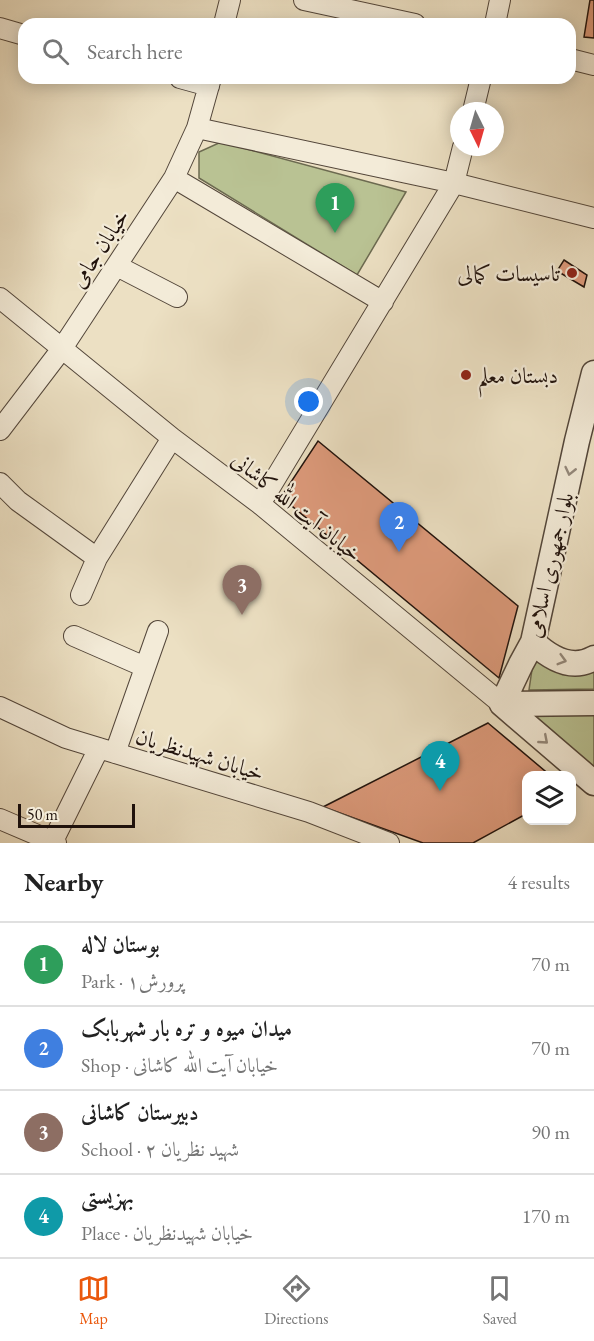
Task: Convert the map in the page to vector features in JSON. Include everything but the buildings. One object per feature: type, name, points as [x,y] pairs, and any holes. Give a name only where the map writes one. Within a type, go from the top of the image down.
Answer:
[{"type":"street","points":[[226,18],[230,0]]},
{"type":"street","points":[[304,0],[386,18]]},
{"type":"street","points":[[496,18],[500,0]]},
{"type":"street","points":[[0,28],[18,32]]},
{"type":"street","points":[[576,60],[594,65]]},
{"type":"street","name":"خیابان جامی","points":[[0,430],[61,350],[174,178],[197,128],[209,84]]},
{"type":"street","points":[[475,102],[480,84]]},
{"type":"street","points":[[197,128],[454,183],[594,218]]},
{"type":"street","points":[[260,504],[454,183],[461,156]]},
{"type":"street","points":[[174,178],[383,302]]},
{"type":"street","points":[[117,266],[177,297]]},
{"type":"street","name":"خیابان آیت الله کاشانی","points":[[0,298],[61,350],[172,438],[260,504],[502,704]]},
{"type":"street","name":"بلوار جمهوری اسلامی","points":[[502,704],[533,642],[594,374]]},
{"type":"street","points":[[81,595],[97,558],[172,438]]},
{"type":"street","points":[[0,483],[18,501],[97,558]]},
{"type":"street","points":[[0,819],[49,841],[107,751],[145,667],[158,631]]},
{"type":"street","points":[[74,636],[145,667]]},
{"type":"street","points":[[533,642],[557,660],[579,664],[594,658]]},
{"type":"street","points":[[502,704],[594,703]]},
{"type":"street","points":[[502,704],[594,783]]},
{"type":"street","name":"خیابان شهیدنظریان","points":[[0,707],[66,738],[309,812],[388,843]]},
{"type":"green space","points":[[221,142],[406,192],[357,275],[199,178],[199,152]]},
{"type":"green space","points":[[534,656],[594,669],[594,689],[529,690]]},
{"type":"green space","points":[[594,707],[594,769],[528,711]]},
{"type":"place","name":"بوستان لاله","points":[[335,233]]},
{"type":"place","name":"تاسیسات کمالی","points":[[572,273]]},
{"type":"place","name":"دبستان معلم","points":[[466,375]]},
{"type":"place","name":"میدان میوه و تره بار شهربابک","points":[[399,552]]},
{"type":"place","name":"دبیرستان کاشانی","points":[[242,615]]},
{"type":"place","name":"بهزیستی","points":[[440,791]]}]
